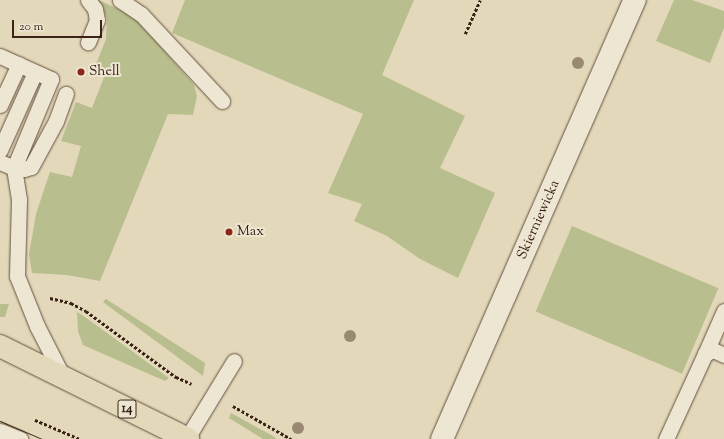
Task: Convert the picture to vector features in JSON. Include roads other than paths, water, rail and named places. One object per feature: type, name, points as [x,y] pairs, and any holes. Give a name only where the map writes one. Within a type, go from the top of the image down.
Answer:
[{"type":"main road","name":"14","points":[[0,346],[65,380],[188,439]]},
{"type":"street","name":"Skierniewicka","points":[[442,439],[635,0]]},
{"type":"lane","points":[[88,0],[95,9],[97,20],[88,42]]},
{"type":"lane","points":[[120,0],[141,14],[222,101]]},
{"type":"lane","points":[[0,56],[51,79],[14,168],[19,199],[17,276],[37,326],[65,380]]},
{"type":"lane","points":[[0,105],[19,64]]},
{"type":"lane","points":[[0,150],[35,72]]},
{"type":"lane","points":[[0,162],[14,168],[24,169],[31,167],[56,121],[66,94]]},
{"type":"lane","points":[[666,439],[704,354],[720,327],[724,311]]},
{"type":"lane","points":[[704,354],[713,350],[724,355]]},
{"type":"lane","points":[[188,439],[234,362]]},
{"type":"lane","points":[[0,431],[20,439]]},
{"type":"tram line","points":[[0,421],[42,439]]},
{"type":"place","name":"Shell","points":[[81,72]]},
{"type":"place","name":"Max","points":[[229,232]]}]
